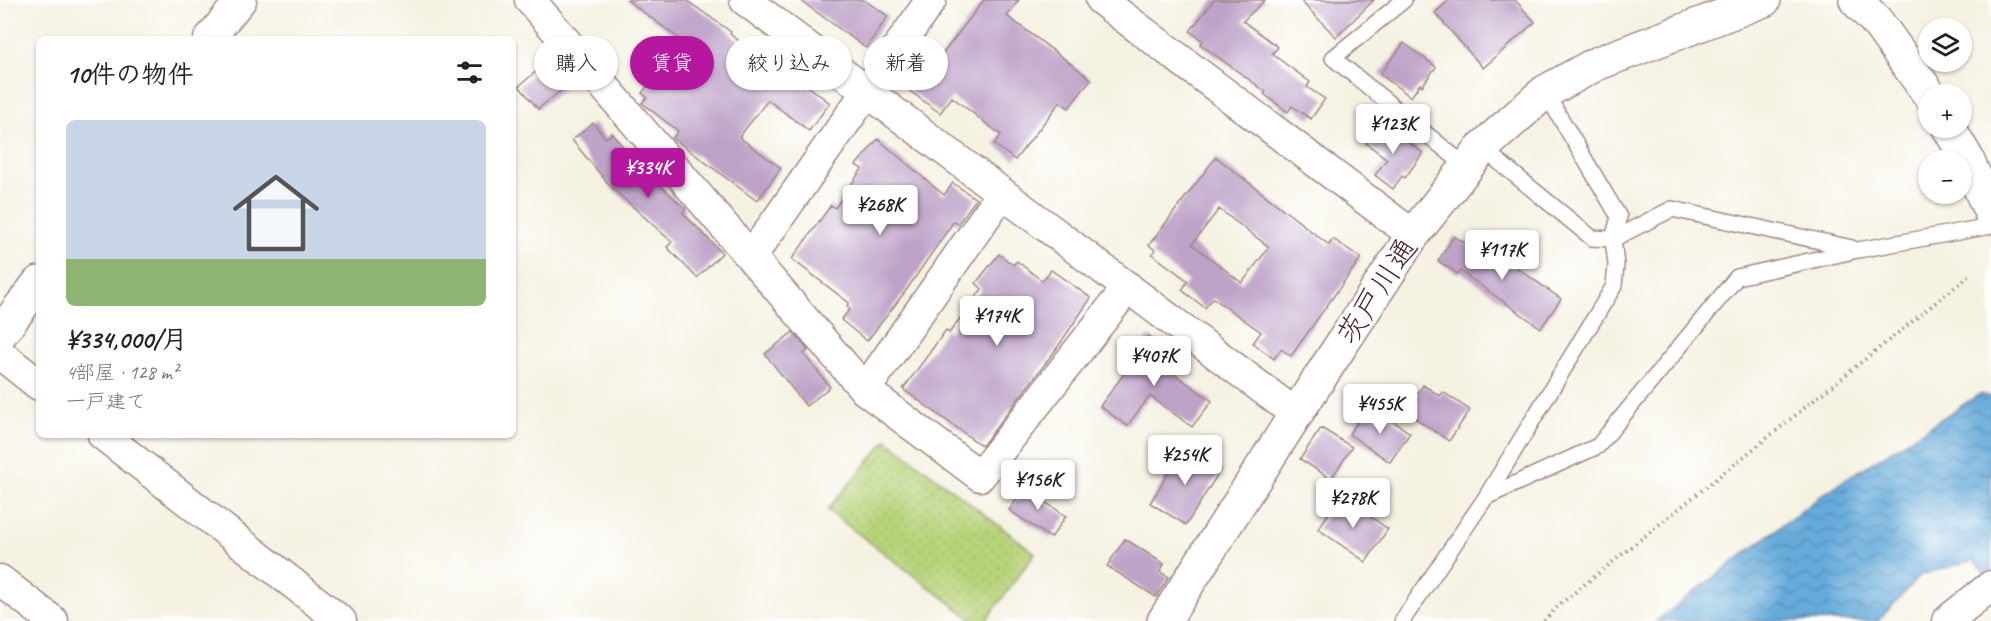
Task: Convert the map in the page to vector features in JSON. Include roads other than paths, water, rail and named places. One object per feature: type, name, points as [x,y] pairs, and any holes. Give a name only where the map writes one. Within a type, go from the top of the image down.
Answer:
[{"type":"street","points":[[212,36],[242,0]]},
{"type":"street","points":[[530,0],[865,390],[980,476],[1128,287]]},
{"type":"street","points":[[745,0],[1296,414]]},
{"type":"street","points":[[751,257],[931,0]]},
{"type":"street","points":[[1101,0],[1413,235]]},
{"type":"street","name":"茨戸川通","points":[[1164,621],[1413,235],[1474,158],[1545,92],[1596,64],[1764,0]]},
{"type":"street","points":[[1856,0],[1877,22],[1922,84]]},
{"type":"street","points":[[1954,138],[1966,157],[1991,213]]},
{"type":"street","points":[[865,390],[1002,193]]},
{"type":"street","points":[[0,334],[36,287]]},
{"type":"street","points":[[0,354],[36,383]]},
{"type":"street","points":[[108,438],[331,618]]},
{"type":"street","points":[[0,580],[53,621]]},
{"type":"street","points":[[1947,621],[1983,592]]},
{"type":"lane","points":[[1404,0],[1333,58],[1592,238],[1613,239],[1672,209],[1858,249]]},
{"type":"lane","points":[[1402,621],[1486,497],[1614,286],[1616,265],[1613,239],[1619,217],[1545,92]]},
{"type":"lane","points":[[1486,497],[1598,446],[1737,277],[1858,249],[1991,226]]},
{"type":"water","points":[[1980,394],[1991,397],[1991,582],[1974,560],[1921,575],[1878,621],[1656,621],[1826,492]]}]
